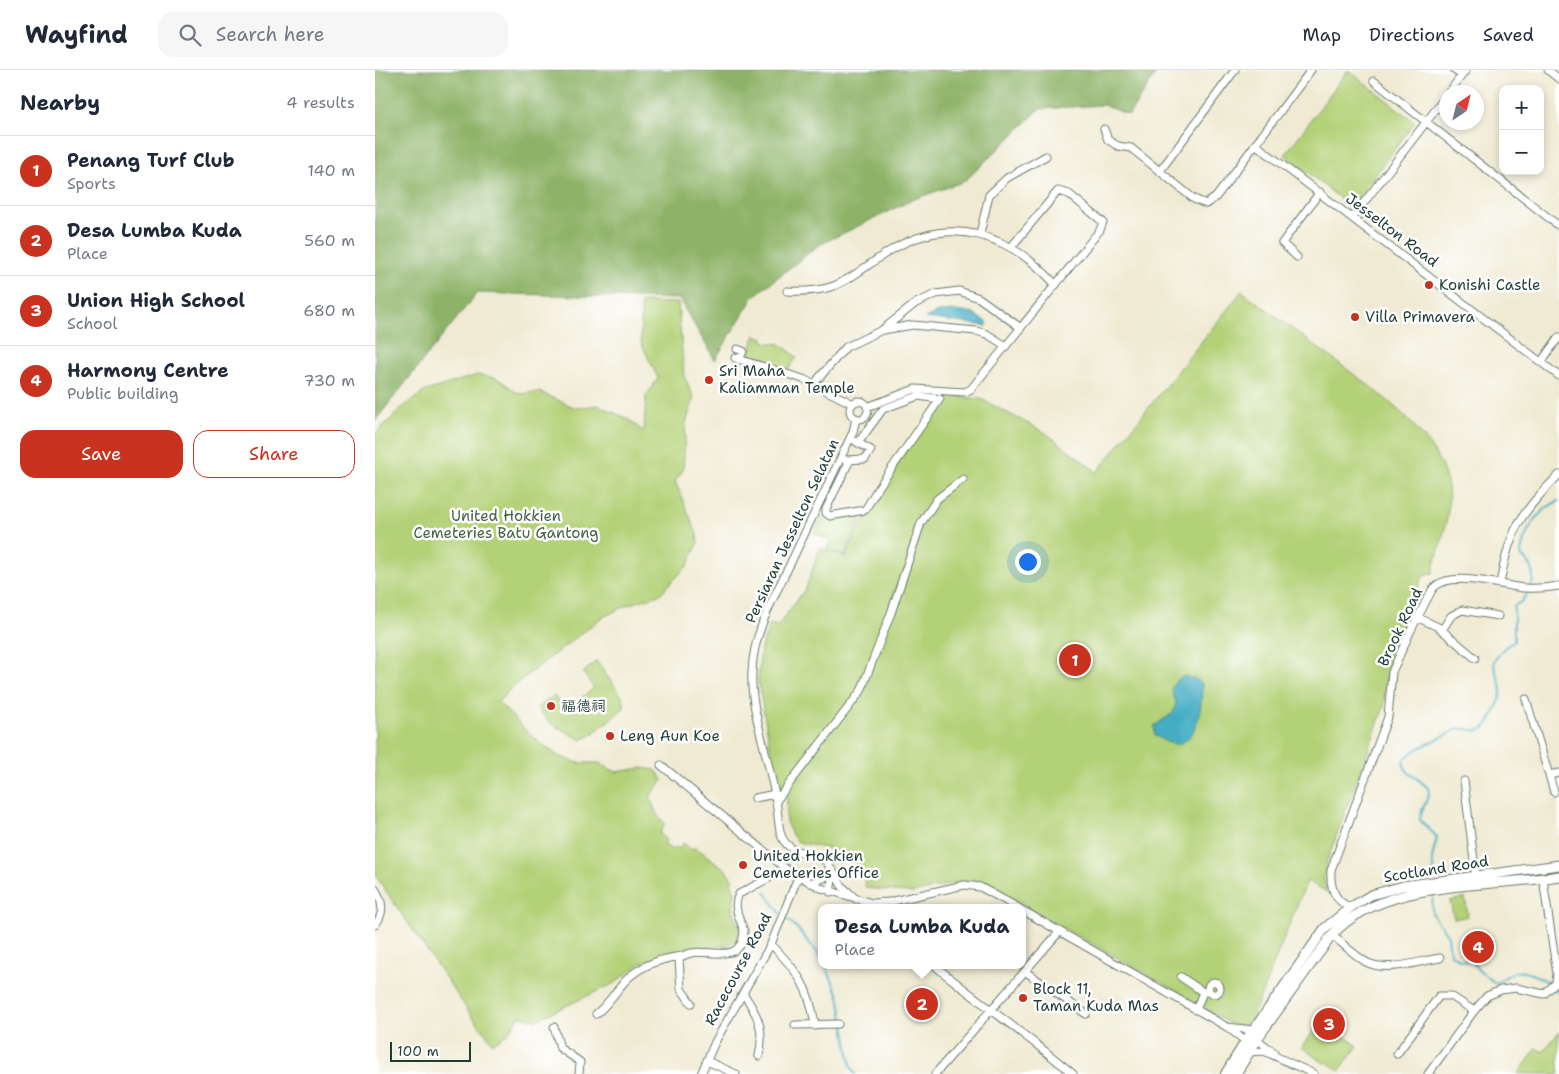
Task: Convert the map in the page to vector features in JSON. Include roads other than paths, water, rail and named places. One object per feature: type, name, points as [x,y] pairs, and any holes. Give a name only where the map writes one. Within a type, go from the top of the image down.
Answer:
[{"type":"highway","name":"Scotland Road","points":[[1226,1074],[1251,1041]]},
{"type":"highway","name":"Scotland Road","points":[[1235,1074],[1251,1041]]},
{"type":"main road","name":"Scotland Road","points":[[1251,1041],[1332,935],[1346,922],[1371,906],[1436,886],[1476,877],[1559,865]]},
{"type":"main road","name":"Scotland Road","points":[[1251,1041],[1325,928],[1351,907],[1371,896],[1393,888],[1543,879],[1559,876]]},
{"type":"street","points":[[1160,171],[1235,70]]},
{"type":"street","points":[[1104,129],[1108,140],[1118,146],[1131,148],[1198,202],[1207,204],[1216,197],[1311,70]]},
{"type":"street","points":[[1455,70],[1464,73],[1455,85]]},
{"type":"street","points":[[1548,70],[1559,79]]},
{"type":"street","points":[[1374,81],[1559,226]]},
{"type":"street","points":[[1352,218],[1439,105]]},
{"type":"street","name":"Jesselton Road","points":[[1255,144],[1559,376]]},
{"type":"street","points":[[980,234],[989,195],[1007,178],[1046,156]]},
{"type":"street","points":[[867,407],[915,389],[968,391],[1102,228],[1103,222],[1100,217],[1065,191],[1058,191],[1011,246]]},
{"type":"street","points":[[1297,257],[1282,243],[1319,192]]},
{"type":"street","points":[[787,290],[803,292],[835,287],[853,278],[894,249],[927,235],[964,232],[980,234],[1011,246],[1044,271],[1056,285]]},
{"type":"street","points":[[818,379],[841,351],[882,330],[916,303],[947,292],[959,291],[979,298],[1021,328]]},
{"type":"street","points":[[882,330],[913,325],[976,331],[987,334],[1006,346]]},
{"type":"street","points":[[1541,362],[1559,337]]},
{"type":"street","points":[[737,349],[743,350],[737,359],[803,379],[853,404],[861,402],[867,407]]},
{"type":"street","points":[[850,460],[826,509],[826,513],[830,516],[865,510],[878,488],[941,399],[918,396],[883,409],[858,443]]},
{"type":"street","points":[[853,404],[851,412],[856,418],[862,418],[866,415],[867,407]]},
{"type":"street","name":"Persiaran Jesselton Selatan","points":[[831,869],[818,857],[796,851],[784,841],[780,834],[751,672],[754,652],[769,608],[850,439],[856,418]]},
{"type":"street","points":[[840,460],[865,459],[871,450],[850,439]]},
{"type":"street","points":[[1501,584],[1510,537],[1532,502],[1559,475]]},
{"type":"street","points":[[755,798],[775,798],[861,691],[891,613],[921,523],[937,499],[963,479]]},
{"type":"street","name":"Brook Road","points":[[1351,907],[1341,902],[1333,892],[1331,870],[1388,717],[1392,672],[1417,617],[1436,585],[1444,580],[1457,579],[1536,589],[1559,586]]},
{"type":"street","points":[[1442,630],[1451,616],[1462,610],[1498,616]]},
{"type":"street","points":[[1417,617],[1442,630],[1475,658]]},
{"type":"street","points":[[1527,700],[1554,792]]},
{"type":"street","points":[[661,765],[786,870],[830,892],[857,900]]},
{"type":"street","points":[[1549,775],[1559,773]]},
{"type":"street","points":[[1464,780],[1476,877]]},
{"type":"street","points":[[810,883],[825,878],[831,869]]},
{"type":"street","points":[[830,892],[831,869]]},
{"type":"street","points":[[831,869],[842,886],[863,904]]},
{"type":"street","points":[[596,1014],[610,1002],[635,971],[653,963],[682,956],[697,953],[718,954],[736,950],[740,947],[744,931],[739,924],[735,906],[739,894],[786,870]]},
{"type":"street","name":"Racecourse Road","points":[[701,1074],[715,1042],[771,944],[799,877]]},
{"type":"street","points":[[1427,1074],[1473,1011],[1487,996],[1501,990],[1516,988],[1539,994],[1546,993],[1555,983],[1557,974],[1543,879]]},
{"type":"street","points":[[872,904],[964,885],[980,887],[1011,904]]},
{"type":"street","points":[[375,889],[381,899],[382,908],[375,925]]},
{"type":"street","points":[[1026,912],[1251,1041],[1314,1074]]},
{"type":"street","points":[[935,1074],[989,1010],[1027,972],[1060,932]]},
{"type":"street","points":[[1332,935],[1365,961],[1374,964],[1390,965],[1440,958]]},
{"type":"street","points":[[771,944],[800,976],[810,999],[815,1026]]},
{"type":"street","points":[[682,956],[678,963],[681,989],[691,1003]]},
{"type":"street","points":[[939,969],[989,1010],[1023,1032],[1073,1074]]},
{"type":"street","points":[[1027,972],[1086,1014]]},
{"type":"street","points":[[1181,977],[1207,992],[1196,1010]]},
{"type":"street","points":[[743,993],[757,1016],[763,1041],[759,1056]]},
{"type":"street","points":[[1397,1054],[1439,996],[1451,996],[1473,1011]]},
{"type":"street","points":[[795,1025],[838,1024]]},
{"type":"street","points":[[555,1027],[560,1048],[581,1062],[580,1074]]},
{"type":"street","points":[[1227,1027],[1262,1050],[1276,1054]]},
{"type":"street","points":[[707,1062],[736,1074]]},
{"type":"water","points":[[937,312],[972,313],[988,323],[987,326],[925,318]]},
{"type":"water","points":[[1184,676],[1196,679],[1202,684],[1198,720],[1187,739],[1179,744],[1168,743],[1155,735],[1154,726],[1173,713],[1176,703],[1171,689],[1176,681]]},
{"type":"waterway","points":[[1530,586],[1533,582],[1532,567],[1521,555],[1522,547],[1528,531],[1538,516],[1545,509],[1559,501]]},
{"type":"waterway","points":[[1435,879],[1432,858],[1437,837],[1420,820],[1429,790],[1407,771],[1403,762],[1406,757],[1419,748],[1457,729],[1480,730],[1489,723],[1501,696],[1494,661],[1504,648],[1514,641],[1514,606],[1521,602],[1529,590]]},
{"type":"waterway","points":[[765,892],[781,914]]},
{"type":"waterway","points":[[1433,894],[1432,913],[1448,936],[1450,953],[1460,960],[1473,962],[1478,970],[1495,983],[1511,974],[1522,972],[1543,979],[1550,985]]},
{"type":"waterway","points":[[784,917],[796,927],[818,953]]},
{"type":"waterway","points":[[827,969],[839,995],[851,1066],[855,1074]]},
{"type":"waterway","points":[[1554,988],[1559,994]]},
{"type":"place","name":"Konishi Castle","points":[[1429,285]]},
{"type":"place","name":"Villa Primavera","points":[[1355,317]]},
{"type":"place","name":"Sri Maha Kaliamman Temple","points":[[709,380]]},
{"type":"place","name":"Penang Turf Club","points":[[1075,660]]},
{"type":"place","name":"福德祠","points":[[551,706]]},
{"type":"place","name":"Leng Aun Koe","points":[[610,736]]},
{"type":"place","name":"United Hokkien Cemeteries Office","points":[[743,865]]},
{"type":"place","name":"Harmony Centre","points":[[1478,947]]},
{"type":"place","name":"Block 11, Taman Kuda Mas","points":[[1023,998]]},
{"type":"place","name":"Desa Lumba Kuda","points":[[922,1004]]},
{"type":"place","name":"Union High School","points":[[1329,1024]]},
{"type":"park label","name":"United Hokkien Cemeteries Batu Gantong","points":[[506,524]]}]
